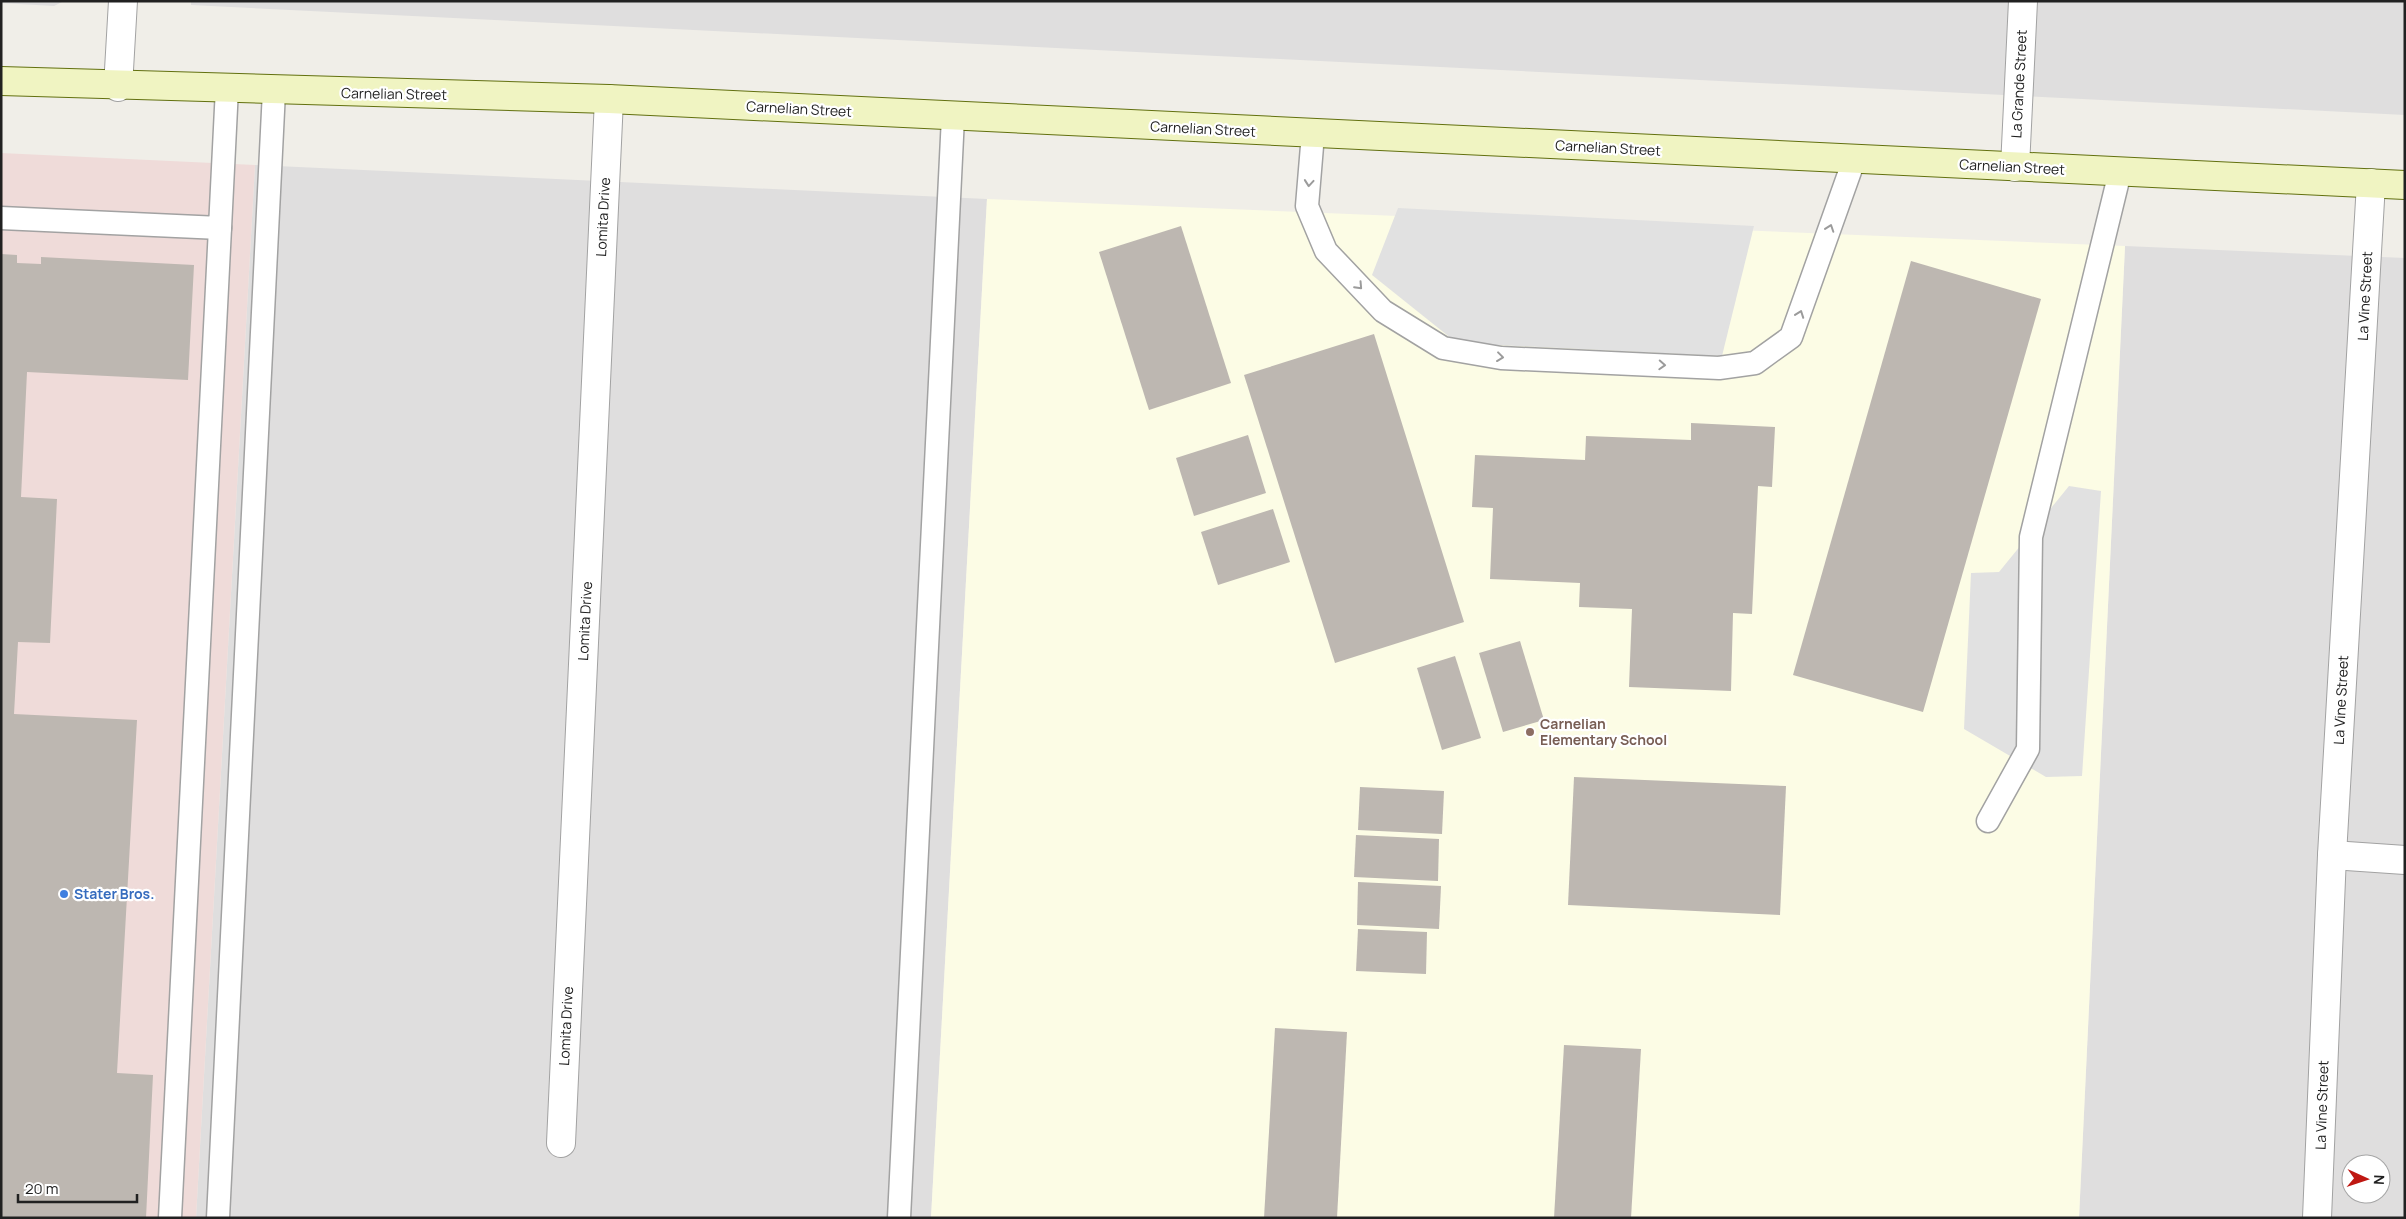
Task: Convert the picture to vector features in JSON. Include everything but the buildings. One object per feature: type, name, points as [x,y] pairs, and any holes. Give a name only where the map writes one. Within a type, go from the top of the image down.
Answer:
[{"type":"main road","name":"Carnelian Street","points":[[1,82],[118,87],[226,88],[274,91],[608,99],[2015,168],[2405,185]]},
{"type":"street","points":[[118,87],[123,1]]},
{"type":"street","name":"La Grande Street","points":[[2015,168],[2023,1]]},
{"type":"street","name":"Lomita Drive","points":[[561,1143],[608,99]]},
{"type":"street","name":"La Vine Street","points":[[2317,1218],[2332,855],[2371,183]]},
{"type":"street","points":[[2332,855],[2405,860]]},
{"type":"lane","points":[[170,1218],[226,88]]},
{"type":"lane","points":[[218,1218],[274,91]]},
{"type":"lane","points":[[899,1218],[954,117]]},
{"type":"lane","points":[[1313,134],[1307,206],[1326,251],[1383,311],[1443,348],[1511,358],[1719,368],[1755,363],[1791,337],[1854,160]]},
{"type":"lane","points":[[1988,822],[2028,749],[2031,537],[2120,172]]},
{"type":"lane","points":[[1,218],[220,228]]},
{"type":"shaded area","points":[[1,1],[64,1],[54,6],[1,3]]},
{"type":"shaded area","points":[[191,1],[2405,1],[2405,115],[191,5]]},
{"type":"shaded area","points":[[1,153],[255,165],[196,1218],[1,1218]]},
{"type":"shaded area","points":[[255,165],[987,199],[931,1218],[196,1218]]},
{"type":"shaded area","name":"Carnelian Elementary School","points":[[987,199],[2125,246],[2079,1218],[931,1218]]},
{"type":"shaded area","points":[[1398,208],[1754,226],[1722,356],[1457,343],[1372,275]]},
{"type":"shaded area","points":[[2125,246],[2405,258],[2405,1218],[2079,1218]]},
{"type":"shaded area","points":[[2069,486],[2101,491],[2082,776],[2046,777],[1964,729],[1971,573],[1999,572]]},
{"type":"place","name":"Carnelian Elementary School","points":[[1530,732]]},
{"type":"place","name":"Stater Bros.","points":[[64,894]]}]
